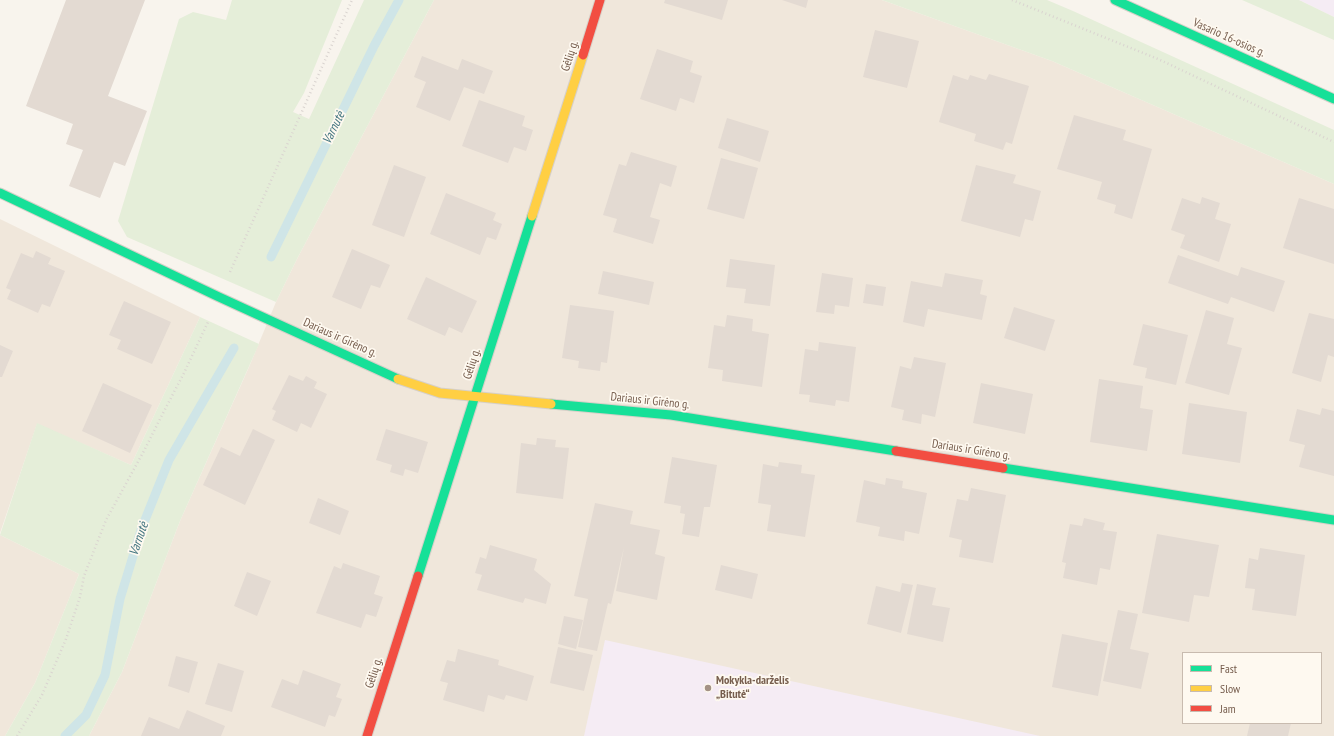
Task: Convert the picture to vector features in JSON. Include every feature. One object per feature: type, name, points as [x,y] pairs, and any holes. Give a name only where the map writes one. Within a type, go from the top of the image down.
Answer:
[{"type":"street","name":"Gėlių g.","points":[[366,736],[600,0]]},
{"type":"street","name":"Vasario 16-osios g.","points":[[1115,0],[1334,99]]},
{"type":"street","name":"Dariaus ir Girėno g.","points":[[0,193],[219,297],[406,382],[440,393],[671,415],[1334,520]]},
{"type":"path","points":[[17,736],[42,695],[66,639],[80,597],[84,576],[106,520],[134,472],[184,373],[352,0]]},
{"type":"path","points":[[1012,0],[1158,59],[1334,142]]},
{"type":"shaded area","points":[[434,0],[882,0],[1052,61],[1334,184],[1334,736],[89,736],[122,672],[180,521],[249,367],[276,302],[297,259]]},
{"type":"shaded area","points":[[1299,0],[1334,0],[1334,17]]},
{"type":"shaded area","points":[[0,219],[200,317],[131,465],[37,424],[0,533]]},
{"type":"shaded area","points":[[0,535],[79,574],[35,683],[5,736],[0,736]]},
{"type":"shaded area","name":"Mokykla-darželis „Bitutė“","points":[[605,640],[1040,736],[584,736]]},
{"type":"green space","points":[[232,0],[342,0],[304,93],[293,112],[309,119],[364,0],[434,0],[297,259],[276,302],[127,237],[118,221],[179,19],[193,12],[226,20]]},
{"type":"green space","points":[[882,0],[1047,0],[1334,130],[1334,184],[1052,61]]},
{"type":"green space","points":[[1242,0],[1299,0],[1334,17],[1334,40]]},
{"type":"green space","points":[[200,317],[259,344],[180,521],[122,672],[89,736],[5,736],[35,683],[79,574],[0,535],[37,423],[131,465]]},
{"type":"building","points":[[66,0],[145,0],[108,96],[147,111],[125,166],[114,162],[100,198],[69,186],[83,150],[66,144],[73,124],[26,106]]},
{"type":"building","points":[[665,0],[728,0],[722,20],[664,3]]},
{"type":"building","points":[[782,0],[808,0],[806,8]]},
{"type":"building","points":[[875,30],[919,41],[907,88],[863,77]]},
{"type":"building","points":[[657,49],[693,61],[690,72],[702,76],[694,103],[680,98],[676,111],[640,99]]},
{"type":"building","points":[[422,56],[458,70],[462,59],[493,71],[484,94],[464,87],[450,121],[416,107],[426,82],[414,77]]},
{"type":"building","points":[[989,74],[1029,86],[1012,144],[1006,142],[1003,150],[974,141],[976,134],[939,122],[953,75],[968,80],[970,75],[986,80]]},
{"type":"building","points":[[479,100],[525,116],[522,126],[533,130],[526,151],[514,147],[508,163],[462,146]]},
{"type":"building","points":[[1074,115],[1126,130],[1123,140],[1152,149],[1132,219],[1114,213],[1116,205],[1097,199],[1102,182],[1057,169]]},
{"type":"building","points":[[727,118],[769,131],[760,162],[718,148]]},
{"type":"building","points":[[631,152],[677,166],[671,187],[660,183],[650,217],[660,220],[653,244],[613,232],[617,219],[603,215],[619,164],[626,166]]},
{"type":"building","points":[[721,158],[758,168],[744,219],[707,209]]},
{"type":"building","points":[[394,165],[426,177],[404,237],[372,225]]},
{"type":"building","points":[[976,165],[1016,175],[1013,183],[1041,191],[1033,221],[1025,219],[1020,237],[961,221]]},
{"type":"building","points":[[446,193],[496,213],[493,220],[502,224],[496,240],[487,237],[480,255],[430,234]]},
{"type":"building","points":[[1202,197],[1220,203],[1215,219],[1231,224],[1219,262],[1180,248],[1185,235],[1171,230],[1182,198],[1200,204]]},
{"type":"building","points":[[1299,198],[1334,209],[1334,264],[1283,248]]},
{"type":"building","points":[[352,249],[390,265],[380,288],[371,285],[361,309],[332,297]]},
{"type":"building","points":[[36,251],[51,258],[48,264],[65,271],[50,307],[42,304],[38,313],[7,299],[11,290],[6,288],[21,253],[33,258]]},
{"type":"building","points":[[1178,255],[1238,276],[1241,267],[1285,281],[1274,312],[1231,297],[1228,304],[1168,283]]},
{"type":"building","points":[[730,259],[775,265],[770,306],[744,303],[746,289],[726,287]]},
{"type":"building","points":[[603,271],[654,282],[649,305],[598,294]]},
{"type":"building","points":[[822,273],[853,278],[849,307],[835,305],[834,314],[816,312]]},
{"type":"building","points":[[945,273],[983,280],[980,294],[987,296],[982,320],[928,309],[924,327],[903,322],[911,281],[942,287]]},
{"type":"building","points":[[426,277],[477,301],[462,333],[449,327],[445,336],[407,319]]},
{"type":"building","points":[[866,284],[886,287],[883,306],[863,303]]},
{"type":"building","points":[[124,301],[171,322],[152,364],[117,349],[121,340],[109,335]]},
{"type":"building","points":[[570,305],[614,311],[607,363],[601,362],[600,371],[578,368],[579,361],[562,358]]},
{"type":"building","points":[[1014,307],[1055,320],[1045,351],[1004,338]]},
{"type":"building","points":[[1206,310],[1234,318],[1227,344],[1242,348],[1229,395],[1185,383]]},
{"type":"building","points":[[1309,313],[1334,319],[1334,357],[1328,355],[1321,382],[1292,373]]},
{"type":"building","points":[[727,315],[753,319],[752,331],[769,334],[762,387],[722,381],[723,370],[708,368],[714,325],[725,327]]},
{"type":"building","points":[[1143,324],[1188,335],[1176,385],[1145,378],[1147,368],[1133,365]]},
{"type":"building","points":[[819,342],[856,347],[849,402],[836,400],[835,406],[809,402],[810,395],[799,394],[805,349],[818,351]]},
{"type":"building","points":[[0,345],[13,351],[2,377],[0,377]]},
{"type":"building","points":[[914,357],[946,363],[935,417],[922,414],[921,424],[902,420],[904,410],[891,407],[900,366],[911,369]]},
{"type":"building","points":[[289,375],[303,381],[306,376],[317,382],[314,388],[327,394],[311,428],[301,423],[297,432],[272,420],[276,411],[272,409]]},
{"type":"building","points":[[1099,379],[1143,386],[1140,408],[1153,410],[1147,451],[1090,442]]},
{"type":"building","points":[[103,383],[152,405],[130,453],[82,431]]},
{"type":"building","points":[[981,383],[1033,394],[1025,434],[973,423]]},
{"type":"building","points":[[1189,403],[1247,412],[1240,463],[1182,454]]},
{"type":"building","points":[[1322,408],[1334,411],[1334,476],[1299,467],[1305,445],[1289,441],[1297,409],[1320,415]]},
{"type":"building","points":[[253,429],[275,440],[245,505],[203,485],[221,447],[240,456]]},
{"type":"building","points":[[386,429],[428,442],[418,473],[405,469],[403,476],[390,472],[392,465],[376,460]]},
{"type":"building","points":[[537,438],[556,440],[555,447],[569,448],[563,499],[516,493],[521,443],[536,445]]},
{"type":"building","points":[[672,457],[717,465],[710,507],[704,507],[699,537],[682,534],[685,514],[680,513],[681,506],[664,503]]},
{"type":"building","points":[[779,462],[802,465],[801,473],[815,475],[805,537],[767,531],[771,505],[758,503],[763,464],[778,467]]},
{"type":"building","points":[[886,478],[903,481],[902,488],[927,493],[919,534],[905,531],[904,541],[878,536],[880,527],[856,522],[864,480],[885,485]]},
{"type":"building","points":[[971,488],[1006,495],[993,563],[959,557],[962,540],[949,537],[957,499],[968,501]]},
{"type":"building","points":[[318,498],[349,511],[340,535],[309,523]]},
{"type":"building","points":[[595,503],[633,511],[630,524],[660,530],[655,554],[665,557],[657,600],[616,591],[624,547],[611,604],[608,603],[597,651],[578,647],[588,599],[574,596]]},
{"type":"building","points":[[1084,518],[1105,523],[1103,530],[1117,532],[1110,570],[1100,568],[1097,585],[1063,578],[1066,563],[1062,562],[1070,524],[1082,526]]},
{"type":"building","points":[[1157,534],[1219,545],[1209,597],[1194,595],[1189,622],[1142,613]]},
{"type":"building","points":[[490,545],[537,559],[534,570],[551,584],[546,604],[525,598],[523,603],[477,590],[482,575],[475,573],[480,557],[486,559]]},
{"type":"building","points":[[1260,548],[1305,555],[1296,616],[1252,610],[1255,589],[1245,588],[1249,558],[1258,560]]},
{"type":"building","points":[[343,563],[380,576],[374,594],[383,597],[376,617],[366,614],[361,628],[316,613],[334,566],[341,569]]},
{"type":"building","points":[[721,565],[758,574],[752,599],[715,590]]},
{"type":"building","points":[[247,572],[271,581],[257,616],[234,606]]},
{"type":"building","points":[[902,583],[913,585],[901,633],[867,624],[876,586],[900,592]]},
{"type":"building","points":[[917,584],[936,588],[932,605],[950,608],[943,642],[907,634]]},
{"type":"building","points":[[1118,610],[1138,614],[1130,649],[1149,653],[1141,689],[1103,681]]},
{"type":"building","points":[[564,616],[583,620],[576,649],[558,644]]},
{"type":"building","points":[[1062,634],[1108,643],[1098,696],[1052,687]]},
{"type":"building","points":[[558,647],[593,655],[584,691],[550,683]]},
{"type":"building","points":[[458,649],[499,660],[498,665],[534,676],[527,701],[506,695],[504,700],[488,695],[484,712],[443,700],[448,683],[440,681],[447,660],[455,662]]},
{"type":"building","points":[[176,656],[198,662],[189,693],[168,686]]},
{"type":"building","points":[[218,663],[244,671],[232,712],[205,704]]},
{"type":"building","points":[[303,670],[341,684],[336,697],[342,699],[335,717],[329,715],[325,727],[271,707],[282,679],[298,685]]},
{"type":"building","points":[[187,710],[225,726],[221,736],[141,736],[149,717],[179,729]]},
{"type":"building","points":[[1250,724],[1291,724],[1288,736],[1247,736]]},
{"type":"waterway","name":"Varnutė","points":[[271,257],[374,46],[399,0]]},
{"type":"waterway","name":"Varnutė","points":[[65,736],[86,715],[105,675],[120,599],[141,530],[169,460],[234,348]]},
{"type":"traffic: fast","points":[[1115,0],[1334,99]]},
{"type":"traffic: fast","points":[[0,193],[219,297],[398,379]]},
{"type":"traffic: fast","points":[[418,576],[532,216]]},
{"type":"traffic: fast","points":[[551,404],[671,415],[896,451]]},
{"type":"traffic: fast","points":[[1003,468],[1334,520]]},
{"type":"traffic: slow","points":[[532,216],[583,55]]},
{"type":"traffic: slow","points":[[398,379],[440,393],[551,404]]},
{"type":"traffic: jam","points":[[583,55],[600,0]]},
{"type":"traffic: jam","points":[[896,451],[1003,468]]},
{"type":"traffic: jam","points":[[367,736],[418,576]]},
{"type":"place","name":"Mokykla-darželis „Bitutė“","points":[[708,688]]}]
